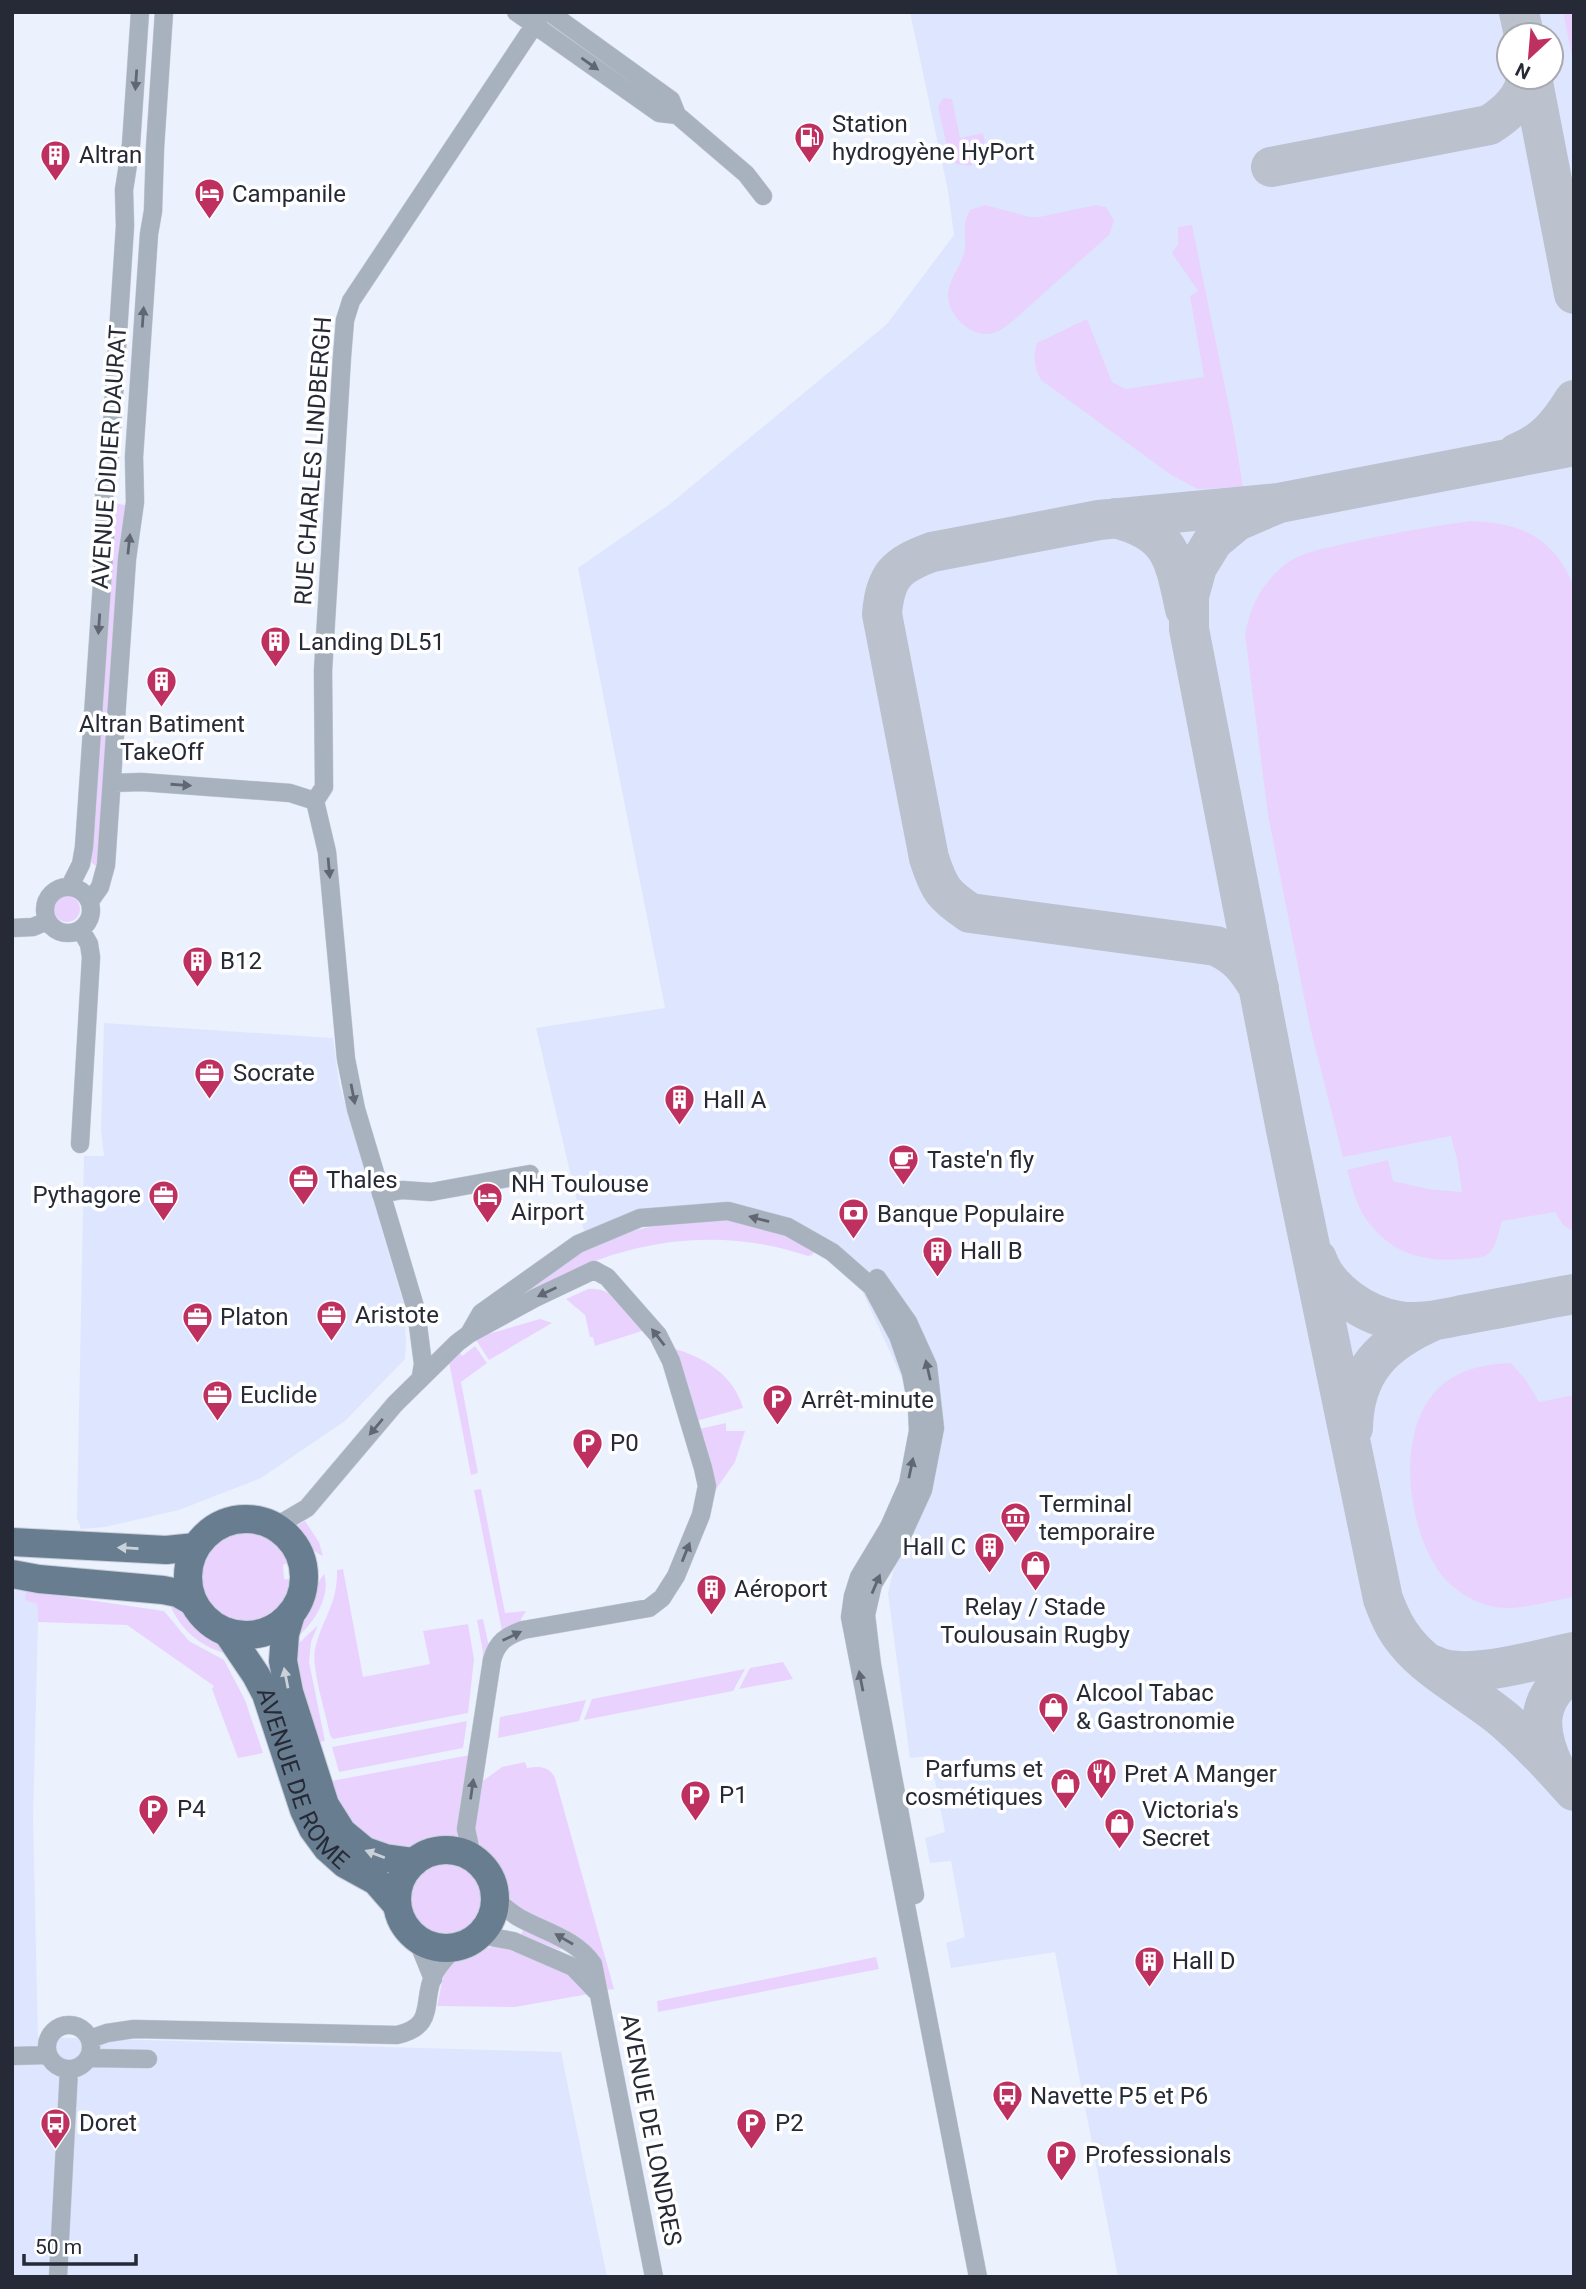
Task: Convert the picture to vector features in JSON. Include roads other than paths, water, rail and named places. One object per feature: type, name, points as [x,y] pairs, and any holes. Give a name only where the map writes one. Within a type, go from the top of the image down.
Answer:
[{"type":"main road","points":[[12,1574],[177,1593],[191,1601],[206,1620],[227,1632],[255,1634],[269,1631],[291,1614],[303,1587],[302,1559],[286,1534],[272,1524],[253,1519],[231,1520],[211,1530],[196,1547],[188,1567],[191,1601]]},
{"type":"main road","points":[[12,1542],[166,1550],[196,1547]]},
{"type":"main road","name":"AVENUE DE ROME","points":[[291,1614],[285,1634],[283,1661],[289,1692],[325,1805],[342,1832],[365,1851],[385,1858],[414,1861]]},
{"type":"main road","name":"AVENUE DE ROME","points":[[227,1632],[266,1694],[301,1801],[313,1829],[327,1848],[345,1864],[376,1881],[397,1905]]},
{"type":"main road","points":[[448,1849],[472,1856],[482,1864],[495,1887],[494,1913],[480,1935],[455,1947],[434,1947],[416,1937],[401,1918],[397,1905],[400,1881],[414,1861],[424,1855],[448,1849]]},
{"type":"street","name":"AVENUE DIDIER DAURAT","points":[[70,886],[81,864],[84,847],[105,540],[104,486],[110,456],[125,226],[124,190],[131,145],[141,12]]},
{"type":"street","name":"AVENUE DIDIER DAURAT","points":[[90,901],[100,887],[106,865],[113,783],[127,559],[135,502],[134,457],[149,234],[153,211],[164,12]]},
{"type":"street","points":[[516,12],[539,19],[659,113],[677,115]]},
{"type":"street","points":[[549,12],[671,100],[677,115],[746,174],[763,196]]},
{"type":"street","name":"RUE CHARLES LINDBERGH","points":[[421,1376],[423,1364],[416,1310],[356,1109],[346,1059],[327,852],[315,801],[324,787],[323,658],[345,320],[351,301],[539,19]]},
{"type":"street","points":[[113,783],[141,782],[290,793],[315,801]]},
{"type":"street","points":[[70,886],[82,891],[90,901],[92,914],[81,930],[62,933],[47,921],[45,907],[50,894],[63,887],[70,886]]},
{"type":"street","points":[[12,928],[33,927],[47,921]]},
{"type":"street","points":[[80,1144],[91,957],[89,944],[81,930]]},
{"type":"street","points":[[381,1194],[402,1190],[431,1192],[530,1174]]},
{"type":"street","points":[[469,1334],[481,1313],[578,1244],[640,1218],[729,1211],[837,1243],[880,1281],[908,1322],[928,1366],[935,1428],[923,1490],[901,1538],[873,1584],[866,1615],[872,1665],[987,2277]]},
{"type":"street","points":[[788,1227],[832,1252],[872,1287],[898,1336],[914,1387],[918,1431],[908,1484],[889,1527],[859,1577],[850,1618],[978,2277]]},
{"type":"street","points":[[272,1524],[285,1521],[307,1508],[421,1376],[469,1334],[535,1298],[594,1270],[601,1273],[658,1335],[671,1361],[706,1486],[701,1515],[676,1576],[662,1598],[649,1608],[523,1630],[505,1638],[495,1650],[466,1829],[472,1856]]},
{"type":"street","name":"AVENUE DE LONDRES","points":[[496,1900],[519,1917],[565,1939],[582,1951],[596,1971],[598,1993],[654,2277]]},
{"type":"street","name":"AVENUE DE LONDRES","points":[[480,1935],[513,1941],[573,1967],[598,1993]]},
{"type":"street","points":[[416,1937],[433,1979]]},
{"type":"street","points":[[90,2039],[119,2030],[147,2029],[397,2035],[409,2033],[422,2022],[428,2011],[433,1979],[455,1947]]},
{"type":"street","points":[[61,2026],[77,2026],[83,2029],[90,2039],[89,2058],[77,2068],[69,2069],[56,2065],[48,2054],[49,2037],[61,2026]]},
{"type":"street","points":[[12,2056],[48,2054]]},
{"type":"street","points":[[89,2058],[148,2059]]},
{"type":"street","points":[[58,2277],[69,2069]]},
{"type":"place","name":"Station hydrogyène HyPort","points":[[809,165]]},
{"type":"place","name":"Altran","points":[[56,182]]},
{"type":"place","name":"Campanile","points":[[209,221]]},
{"type":"place","name":"Landing DL51","points":[[275,669]]},
{"type":"place","name":"Altran Batiment TakeOff","points":[[162,709]]},
{"type":"place","name":"B12","points":[[197,988]]},
{"type":"place","name":"Socrate","points":[[210,1100]]},
{"type":"place","name":"Hall A","points":[[680,1127]]},
{"type":"place","name":"Taste'n fly","points":[[904,1187]]},
{"type":"place","name":"Thales","points":[[303,1207]]},
{"type":"place","name":"Pythagore","points":[[164,1222]]},
{"type":"place","name":"NH Toulouse Airport","points":[[488,1225]]},
{"type":"place","name":"Banque Populaire","points":[[854,1241]]},
{"type":"place","name":"Hall B","points":[[937,1278]]},
{"type":"place","name":"Aristote","points":[[332,1342]]},
{"type":"place","name":"Platon","points":[[197,1344]]},
{"type":"place","name":"Euclide","points":[[217,1422]]},
{"type":"place","name":"Arrêt-minute","points":[[778,1427]]},
{"type":"place","name":"P0","points":[[587,1470]]},
{"type":"place","name":"Terminal temporaire","points":[[1016,1545]]},
{"type":"place","name":"Hall C","points":[[989,1574]]},
{"type":"place","name":"Relay / Stade Toulousain Rugby","points":[[1035,1592]]},
{"type":"place","name":"Aéroport","points":[[711,1616]]},
{"type":"place","name":"Alcool Tabac & Gastronomie","points":[[1053,1734]]},
{"type":"place","name":"Pret A Manger","points":[[1101,1801]]},
{"type":"place","name":"Parfums et cosmétiques","points":[[1066,1810]]},
{"type":"place","name":"P1","points":[[696,1822]]},
{"type":"place","name":"P4","points":[[154,1836]]},
{"type":"place","name":"Victoria's Secret","points":[[1119,1851]]},
{"type":"place","name":"Hall D","points":[[1149,1988]]},
{"type":"place","name":"Navette P5 et P6","points":[[1007,2123]]},
{"type":"place","name":"Doret","points":[[56,2150]]},
{"type":"place","name":"P2","points":[[752,2150]]},
{"type":"place","name":"Professionals","points":[[1062,2182]]}]
